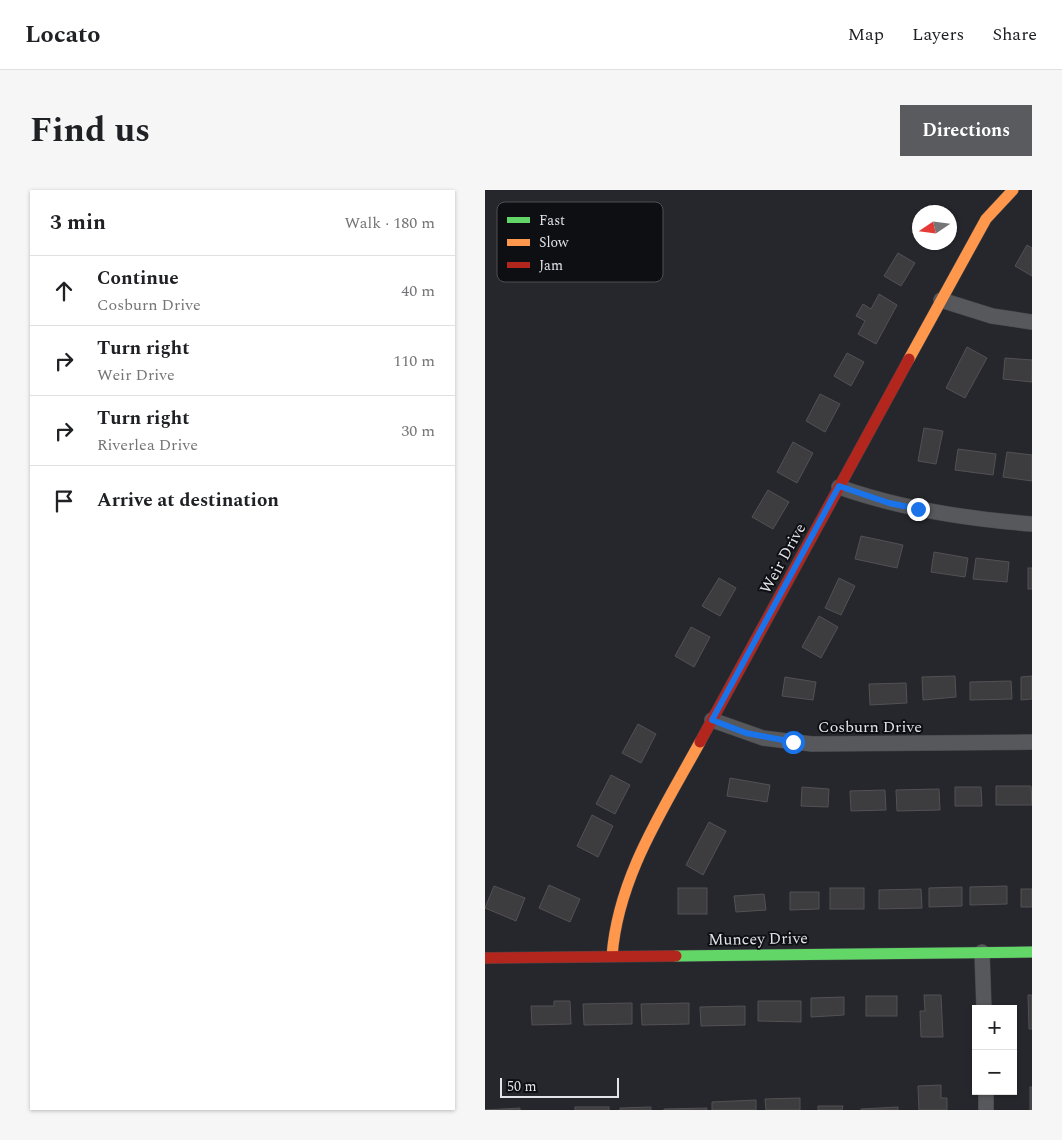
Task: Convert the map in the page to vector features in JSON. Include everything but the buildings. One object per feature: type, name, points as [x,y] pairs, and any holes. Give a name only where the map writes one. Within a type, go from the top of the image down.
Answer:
[{"type":"street","name":"Weir Drive","points":[[611,956],[614,921],[633,869],[839,486],[986,219],[1013,190]]},
{"type":"street","points":[[941,300],[993,316],[1032,322]]},
{"type":"street","points":[[839,486],[889,503],[918,509],[956,516],[1032,524]]},
{"type":"street","name":"Cosburn Drive","points":[[712,720],[763,738],[812,744],[1032,742]]},
{"type":"street","points":[[982,952],[984,1005]]},
{"type":"street","name":"Muncey Drive","points":[[485,958],[1032,952]]},
{"type":"street","points":[[986,1095],[986,1110]]},
{"type":"traffic: fast","points":[[676,956],[1032,952]]},
{"type":"traffic: slow","points":[[909,359],[986,219],[1013,190]]},
{"type":"traffic: slow","points":[[612,956],[616,927],[623,899],[644,845],[700,742]]},
{"type":"traffic: jam","points":[[700,742],[909,359]]},
{"type":"traffic: jam","points":[[485,958],[676,956]]},
{"type":"route","points":[[793,742],[763,738],[712,720],[839,486],[889,503],[918,509]]}]
